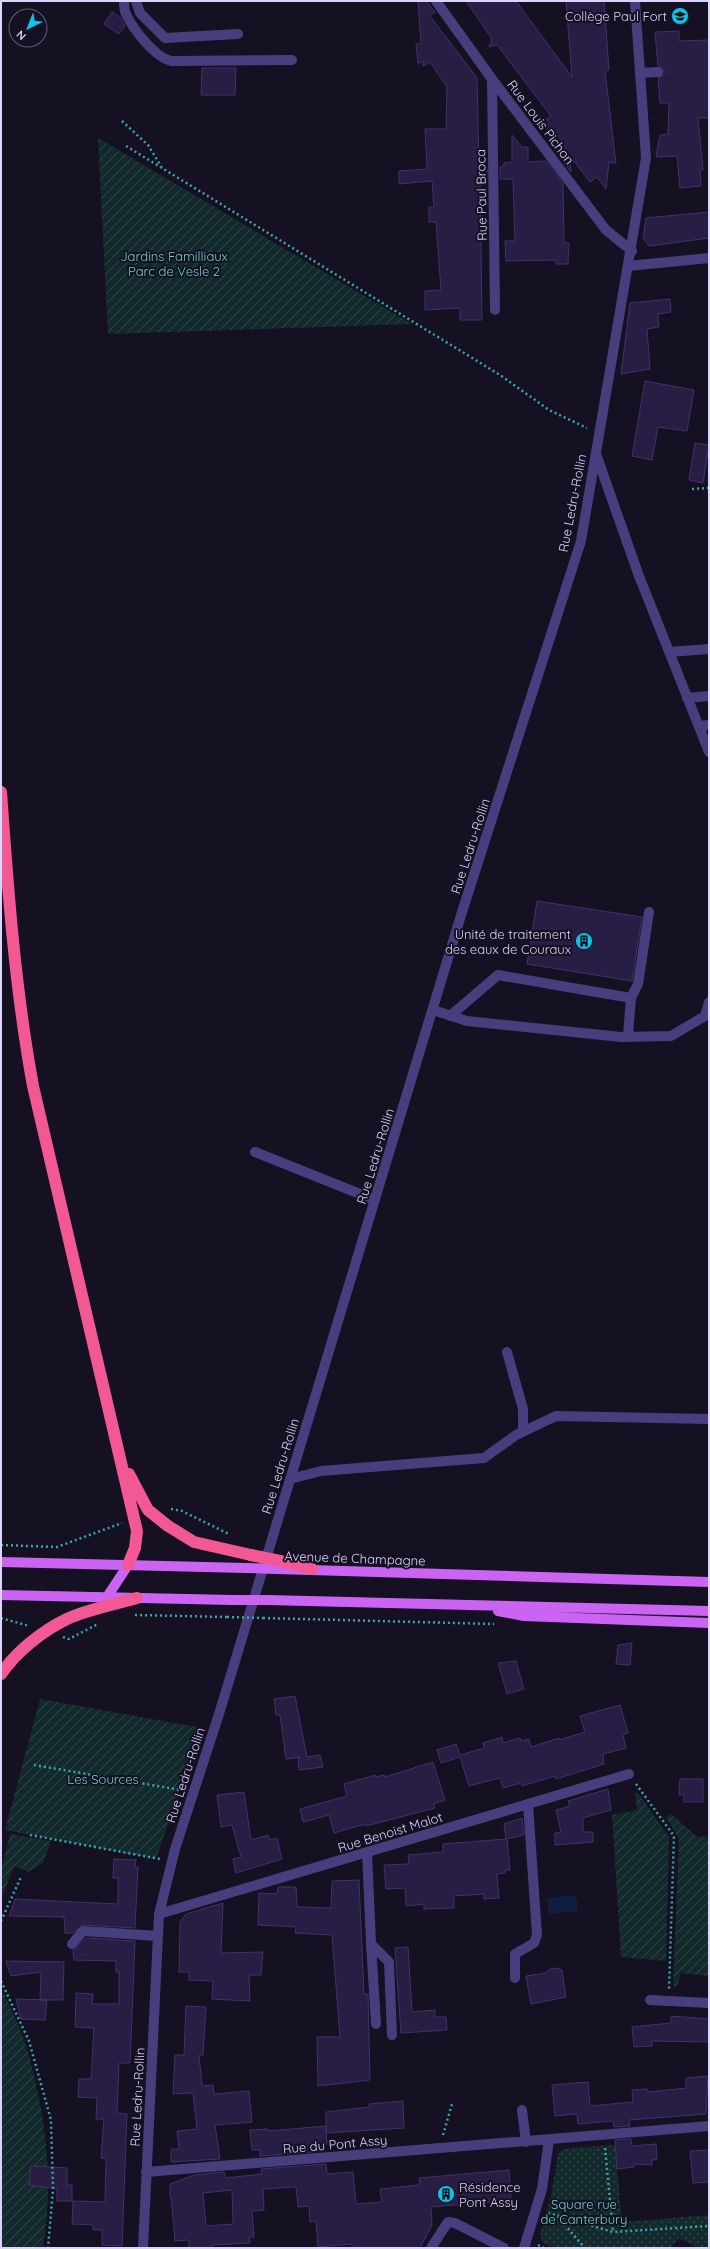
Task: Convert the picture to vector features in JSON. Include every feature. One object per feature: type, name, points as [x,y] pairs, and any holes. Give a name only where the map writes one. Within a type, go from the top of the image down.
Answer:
[{"type":"highway","points":[[1,792],[8,894],[22,1027],[33,1086],[137,1532],[136,1548],[128,1565]]},
{"type":"highway","points":[[121,1459],[148,1510],[168,1526],[194,1542],[251,1555],[278,1565],[312,1569]]},
{"type":"highway","points":[[1,1674],[10,1661],[48,1631],[67,1619],[137,1598]]},
{"type":"main road","name":"Avenue de Champagne","points":[[1,1562],[246,1568],[278,1565]]},
{"type":"main road","points":[[107,1597],[128,1565]]},
{"type":"main road","name":"Avenue de Champagne","points":[[312,1569],[709,1582]]},
{"type":"main road","points":[[1,1595],[709,1611]]},
{"type":"main road","points":[[473,1605],[524,1616],[709,1623]]},
{"type":"street","points":[[124,1],[125,12],[155,52],[163,59],[172,61],[292,60]]},
{"type":"street","points":[[136,1],[140,13],[165,38],[238,34]]},
{"type":"street","name":"Rue Louis Pichon","points":[[436,1],[492,79],[606,230],[632,251]]},
{"type":"street","name":"Rue Ledru-Rollin","points":[[143,2248],[159,1914],[172,1862],[432,1010],[581,541],[628,266],[632,251],[646,158],[635,1]]},
{"type":"street","points":[[640,73],[658,72]]},
{"type":"street","name":"Rue Paul Broca","points":[[492,79],[496,310]]},
{"type":"street","points":[[628,266],[709,258]]},
{"type":"street","points":[[596,452],[639,576],[669,652],[688,698],[704,725],[709,752]]},
{"type":"street","points":[[669,652],[709,649]]},
{"type":"street","points":[[688,698],[709,696]]},
{"type":"street","points":[[628,1036],[631,998],[638,984],[649,912]]},
{"type":"street","points":[[450,1016],[498,975],[631,998]]},
{"type":"street","points":[[432,1010],[467,1021],[628,1036],[671,1036],[705,1016],[709,1002]]},
{"type":"street","points":[[255,1152],[375,1200]]},
{"type":"street","points":[[507,1352],[522,1409],[523,1432]]},
{"type":"street","points":[[290,1479],[321,1472],[484,1458],[523,1432],[556,1416],[709,1419]]},
{"type":"street","name":"Rue Benoist Malot","points":[[159,1914],[629,1774]]},
{"type":"street","points":[[515,1978],[515,1954],[534,1943],[537,1935],[528,1804]]},
{"type":"street","points":[[367,1852],[376,2024]]},
{"type":"street","points":[[72,1944],[83,1931],[158,1936]]},
{"type":"street","points":[[371,1944],[389,1962],[392,2035]]},
{"type":"street","points":[[650,2000],[709,2004]]},
{"type":"street","points":[[522,2110],[526,2142]]},
{"type":"street","name":"Rue du Pont Assy","points":[[146,2172],[709,2126]]},
{"type":"street","points":[[524,2248],[542,2189],[549,2140]]},
{"type":"street","points":[[431,2248],[448,2222],[455,2223],[504,2248]]},
{"type":"path","points":[[122,121],[148,145],[162,168]]},
{"type":"path","points":[[126,146],[493,371],[549,410],[599,433]]},
{"type":"path","points":[[692,490],[709,488]]},
{"type":"path","points":[[1,1545],[57,1547]]},
{"type":"path","points":[[130,1616],[502,1624]]},
{"type":"path","points":[[1,1618],[48,1631],[69,1639],[101,1623]]},
{"type":"path","points":[[34,1765],[194,1792]]},
{"type":"path","points":[[629,1774],[674,1836],[669,1981]]},
{"type":"path","points":[[30,1835],[172,1862]]},
{"type":"path","points":[[1,1921],[21,1877]]},
{"type":"path","points":[[1,1981],[29,2041],[51,2120],[53,2190],[48,2248]]},
{"type":"path","points":[[438,2149],[452,2104]]},
{"type":"path","points":[[603,2135],[613,2232]]},
{"type":"path","points":[[536,2209],[613,2232],[709,2226]]},
{"type":"path","points":[[558,2216],[585,2248]]},
{"type":"green space","name":"Jardins Familliaux Parc de Vesle 2","points":[[98,138],[412,324],[108,334]]},
{"type":"green space","name":"Les Sources","points":[[40,1699],[197,1727],[180,1789],[156,1859],[5,1830]]},
{"type":"green space","points":[[635,1793],[639,1794],[669,1837],[666,1961],[621,1957],[612,1815],[637,1810]]},
{"type":"green space","points":[[671,1814],[696,1836],[709,1837],[709,1976],[680,1973],[678,1986],[673,1986],[679,1839],[666,1817]]},
{"type":"green space","points":[[10,1834],[51,1841],[43,1863],[28,1872],[14,1866],[1,1901],[1,1871]]},
{"type":"green space","points":[[1,1987],[19,2027],[28,2052],[44,2125],[48,2173],[48,2197],[43,2248],[1,2248]]},
{"type":"green space","name":"Square rue de Canterbury","points":[[615,2145],[622,2222],[709,2215],[709,2248],[699,2248],[679,2238],[670,2248],[556,2248],[543,2243],[540,2234],[551,2197],[558,2153],[567,2148]]},
{"type":"water","points":[[576,1895],[578,1911],[549,1914],[547,1898]]},
{"type":"building","points":[[418,1],[426,1],[435,12],[430,16],[477,78],[479,167],[487,167],[487,179],[480,180],[482,320],[460,320],[460,308],[425,310],[425,291],[441,290],[436,222],[429,222],[429,207],[434,207],[432,181],[399,184],[399,171],[427,169],[425,129],[446,129],[447,87],[430,62],[423,66],[423,61],[418,64],[416,44],[421,44]]},
{"type":"building","points":[[466,1],[516,1],[572,77],[566,1],[604,1],[609,70],[605,71],[616,163],[609,162],[606,189],[597,177],[590,182],[570,156],[571,172],[562,160],[569,160],[543,122],[551,116],[497,45],[489,47],[492,39]]},
{"type":"building","points":[[112,12],[120,17],[125,26],[119,34],[104,24]]},
{"type":"building","points":[[679,31],[679,41],[709,40],[709,118],[698,118],[703,170],[700,170],[701,186],[680,188],[677,156],[656,157],[660,135],[668,134],[669,103],[660,103],[658,78],[664,75],[664,71],[661,66],[658,66],[655,32]]},
{"type":"building","points":[[202,68],[236,68],[235,95],[201,95]]},
{"type":"building","points":[[512,135],[522,147],[528,147],[528,162],[546,161],[563,183],[564,243],[569,243],[568,264],[556,264],[556,260],[506,261],[505,241],[515,241],[513,179],[500,179],[500,167],[504,166],[504,163],[512,162]]},
{"type":"building","points":[[709,212],[709,238],[649,246],[643,238],[646,218]]},
{"type":"building","points":[[670,299],[671,312],[658,314],[659,327],[647,329],[650,369],[621,374],[630,303]]},
{"type":"building","points":[[645,381],[694,390],[687,431],[658,427],[652,460],[632,456]]},
{"type":"building","points":[[695,443],[709,445],[703,483],[689,480]]},
{"type":"building","name":"Unité de traitement des eaux de Couraux","points":[[537,901],[642,917],[632,981],[527,964]]},
{"type":"building","points":[[632,1643],[630,1665],[616,1664],[618,1645]]},
{"type":"building","points":[[516,1661],[524,1689],[507,1694],[498,1663]]},
{"type":"building","points":[[295,1696],[307,1757],[320,1755],[323,1767],[299,1770],[298,1758],[301,1757],[286,1759],[280,1715],[276,1715],[274,1699]]},
{"type":"building","points":[[620,1705],[628,1733],[623,1735],[626,1748],[603,1754],[604,1764],[556,1779],[555,1776],[522,1786],[521,1783],[503,1788],[500,1778],[469,1786],[460,1757],[441,1763],[437,1750],[456,1744],[460,1755],[484,1748],[483,1743],[502,1737],[503,1743],[520,1738],[521,1741],[529,1739],[531,1747],[585,1732],[580,1716]]},
{"type":"building","points":[[433,1762],[445,1800],[433,1804],[435,1808],[366,1826],[365,1824],[334,1833],[329,1815],[303,1822],[300,1809],[347,1796],[344,1784],[375,1775],[376,1777],[384,1775],[385,1777]]},
{"type":"building","points":[[680,1779],[703,1779],[703,1802],[684,1802],[684,1795],[679,1795]]},
{"type":"building","points":[[608,1789],[611,1810],[583,1818],[583,1832],[593,1832],[593,1842],[555,1845],[555,1833],[561,1832],[556,1810],[570,1806],[568,1801]]},
{"type":"building","points":[[244,1792],[251,1840],[268,1835],[270,1840],[277,1838],[282,1859],[236,1873],[233,1859],[241,1857],[232,1825],[221,1827],[217,1795]]},
{"type":"building","points":[[522,1818],[524,1835],[507,1839],[510,1870],[505,1870],[505,1873],[497,1874],[499,1898],[484,1899],[484,1894],[454,1896],[454,1908],[424,1909],[424,1904],[406,1906],[405,1888],[386,1889],[384,1865],[409,1864],[408,1855],[443,1852],[443,1844],[506,1839],[504,1824]]},
{"type":"building","points":[[114,1859],[136,1860],[135,1867],[138,1867],[135,1928],[83,1925],[73,1933],[65,1933],[64,1917],[9,1916],[15,1899],[118,1904],[118,1878],[113,1878]]},
{"type":"building","points":[[359,1880],[364,1994],[368,1994],[370,2080],[318,2086],[317,2037],[340,2037],[332,1935],[295,1933],[296,1927],[258,1925],[259,1893],[277,1894],[278,1887],[296,1887],[297,1907],[331,1908],[332,1881]]},
{"type":"building","points":[[223,1903],[221,1953],[263,1952],[261,1975],[249,1975],[250,2001],[212,1999],[213,1981],[189,1980],[189,1972],[179,1972],[180,1922],[186,1914]]},
{"type":"building","points":[[86,1938],[135,1941],[130,2063],[119,2063],[117,2113],[127,2114],[122,2246],[102,2245],[102,2230],[93,2230],[93,2225],[72,2224],[73,2201],[105,2202],[106,2159],[101,2158],[104,2119],[96,2119],[97,2098],[78,2097],[79,2079],[91,2079],[94,2028],[75,2027],[76,1993],[93,1994],[92,2004],[119,2004],[119,1972],[116,1972],[116,1961],[74,1960],[73,1950]]},
{"type":"building","points":[[408,1947],[412,2012],[435,2010],[435,2017],[446,2017],[447,2030],[401,2033],[395,1948]]},
{"type":"building","points":[[6,1961],[64,1962],[63,2000],[40,2000],[41,1972],[11,1976]]},
{"type":"building","points":[[557,1968],[562,1970],[566,1997],[531,2004],[526,1976],[546,1973],[550,1969]]},
{"type":"building","points":[[16,1999],[47,2000],[45,2020],[21,2019]]},
{"type":"building","points":[[186,2006],[206,2007],[203,2055],[199,2055],[202,2086],[213,2085],[214,2094],[249,2091],[252,2122],[215,2125],[220,2159],[171,2162],[171,2149],[179,2149],[177,2131],[197,2129],[193,2093],[173,2094],[175,2055],[184,2055]]},
{"type":"building","points":[[671,2016],[709,2019],[709,2042],[652,2041],[652,2046],[634,2047],[632,2027],[671,2023]]},
{"type":"building","points":[[708,2076],[706,2114],[629,2120],[630,2126],[614,2127],[613,2121],[578,2124],[577,2114],[555,2116],[552,2085],[588,2082],[590,2106],[633,2102],[632,2090],[647,2089],[648,2092],[686,2088],[686,2078]]},
{"type":"building","points":[[403,2101],[404,2128],[326,2133],[326,2112],[370,2107],[369,2104]]},
{"type":"building","points":[[326,2126],[327,2144],[324,2145],[325,2151],[260,2156],[260,2150],[252,2150],[250,2130],[268,2129],[269,2131]]},
{"type":"building","points":[[631,2139],[632,2146],[656,2144],[657,2159],[652,2160],[652,2165],[634,2164],[634,2167],[617,2169],[615,2140]]},
{"type":"building","points":[[709,2150],[709,2182],[693,2183],[690,2151]]},
{"type":"building","points":[[326,2164],[327,2174],[353,2172],[356,2204],[382,2202],[380,2189],[420,2185],[419,2178],[509,2170],[511,2200],[431,2207],[432,2225],[420,2248],[352,2248],[352,2244],[318,2247],[316,2221],[310,2222],[309,2206],[298,2207],[296,2187],[263,2189],[264,2210],[252,2211],[254,2237],[249,2237],[250,2243],[212,2245],[212,2248],[189,2248],[189,2240],[175,2241],[170,2184],[194,2175],[224,2172],[226,2178],[262,2174],[261,2169]],"holes":[[[232,2190],[233,2224],[206,2226],[203,2193]]]},
{"type":"building","points":[[31,2166],[67,2168],[67,2185],[72,2185],[72,2201],[57,2201],[57,2189],[29,2185]]},
{"type":"place","name":"Collège Paul Fort","points":[[680,16]]},
{"type":"place","name":"Unité de traitement des eaux de Couraux","points":[[584,941]]},
{"type":"place","name":"Résidence Pont Assy","points":[[446,2194]]}]
